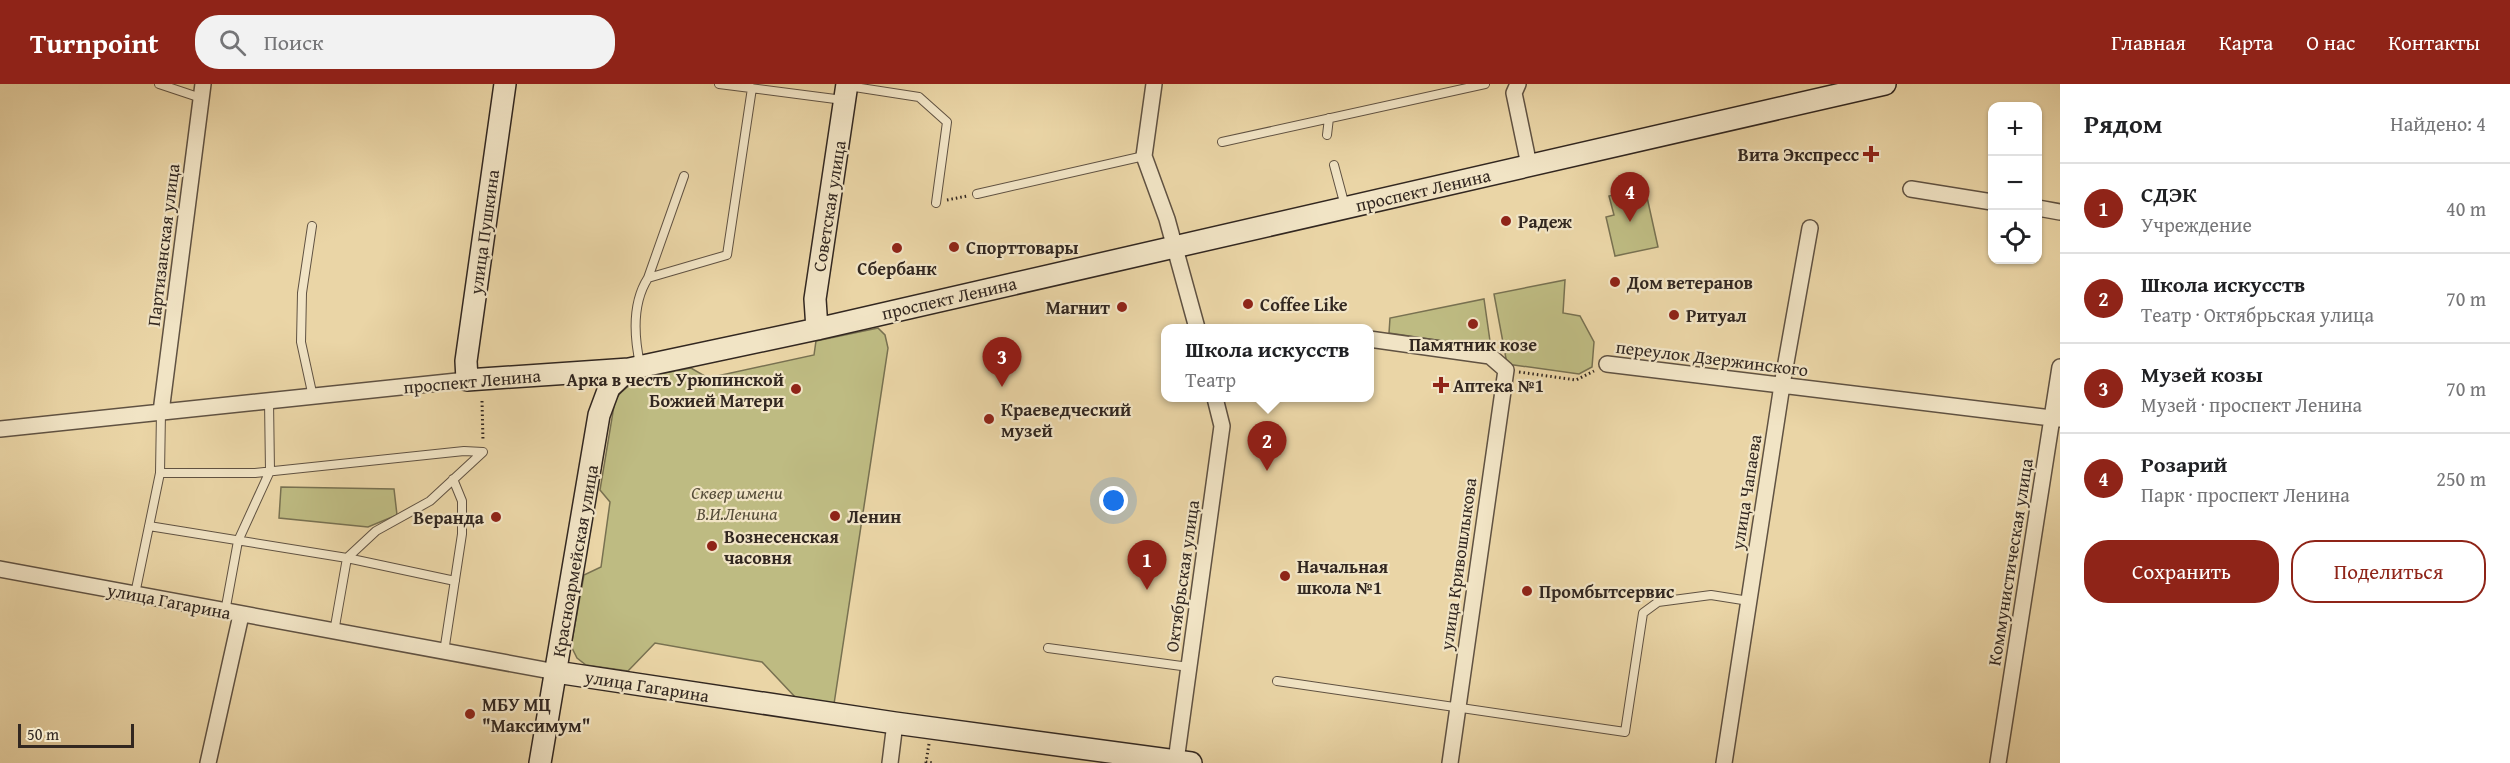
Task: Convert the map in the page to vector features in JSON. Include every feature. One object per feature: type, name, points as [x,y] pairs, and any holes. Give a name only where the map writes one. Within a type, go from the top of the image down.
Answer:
[{"type":"main road","name":"улица Пушкина","points":[[467,380],[466,361],[505,84]]},
{"type":"main road","name":"проспект Ленина","points":[[467,380],[635,368],[1886,84]]},
{"type":"main road","name":"Советская улица","points":[[817,328],[814,299],[846,90]]},
{"type":"main road","name":"Красноармейская улица","points":[[540,763],[599,415],[609,388],[635,368]]},
{"type":"main road","name":"улица Гагарина","points":[[556,672],[895,723],[1184,762]]},
{"type":"street","points":[[1154,84],[1144,156],[1167,219],[1196,324]]},
{"type":"street","points":[[1518,84],[1514,93],[1529,165]]},
{"type":"street","name":"Партизанская улица","points":[[161,412],[202,91]]},
{"type":"street","points":[[1911,189],[1988,200]]},
{"type":"street","points":[[2042,209],[2060,212]]},
{"type":"street","name":"улица Чапаева","points":[[1724,763],[1782,385],[1810,228]]},
{"type":"street","points":[[1374,340],[1490,357],[1506,370]]},
{"type":"street","name":"переулок Дзержинского","points":[[1607,364],[2056,418]]},
{"type":"street","name":"Коммунистическая улица","points":[[1998,763],[2056,418],[2060,367]]},
{"type":"street","name":"улица Кривошлыкова","points":[[1450,763],[1506,370]]},
{"type":"street","name":"проспект Ленина","points":[[0,429],[467,380]]},
{"type":"street","name":"Октябрьская улица","points":[[1184,762],[1189,667],[1222,426],[1216,402]]},
{"type":"street","name":"улица Гагарина","points":[[0,569],[556,672]]},
{"type":"street","points":[[208,763],[241,615]]},
{"type":"street","points":[[890,763],[895,723]]},
{"type":"lane","points":[[159,84],[202,91]]},
{"type":"lane","points":[[719,84],[752,88],[846,90],[919,97],[947,122],[936,203]]},
{"type":"lane","points":[[1222,142],[1485,84]]},
{"type":"lane","points":[[648,278],[727,255],[752,88]]},
{"type":"lane","points":[[1327,135],[1329,118]]},
{"type":"lane","points":[[977,194],[1144,156]]},
{"type":"lane","points":[[1334,165],[1346,208]]},
{"type":"lane","points":[[635,368],[639,292],[648,278],[684,176]]},
{"type":"lane","points":[[312,226],[302,293],[302,342],[313,397]]},
{"type":"lane","points":[[225,612],[238,542],[270,471],[269,401]]},
{"type":"lane","points":[[135,595],[160,473],[161,412]]},
{"type":"lane","points":[[160,473],[270,471],[464,451],[483,452]]},
{"type":"lane","points":[[334,632],[347,558],[376,531],[430,501],[483,452]]},
{"type":"lane","points":[[444,652],[462,534],[462,501],[453,479]]},
{"type":"lane","points":[[149,526],[347,558],[455,581]]},
{"type":"lane","points":[[1277,681],[1625,732],[1643,613],[1658,602],[1711,595],[1749,601]]},
{"type":"lane","points":[[1047,648],[1189,667]]},
{"type":"path","points":[[936,203],[977,194]]},
{"type":"path","name":"переулок Дзержинского","points":[[1506,370],[1576,380],[1607,364]]},
{"type":"path","points":[[482,401],[483,452]]},
{"type":"green space","points":[[1645,188],[1658,247],[1615,256],[1606,217],[1614,215],[1609,196]]},
{"type":"green space","points":[[1565,280],[1563,313],[1580,316],[1594,342],[1592,367],[1579,374],[1507,364],[1494,294]]},
{"type":"green space","points":[[1484,299],[1491,348],[1389,333],[1390,318]]},
{"type":"green space","name":"Сквер имени В.И.Ленина","points":[[878,328],[885,335],[888,348],[834,704],[797,699],[762,662],[655,643],[628,671],[586,665],[577,658],[571,646],[584,575],[601,567],[610,502],[600,490],[615,400],[622,391],[649,376],[691,368],[708,378],[814,355],[816,341]]},
{"type":"green space","points":[[281,487],[394,489],[397,515],[368,527],[279,518]]},
{"type":"place","name":"Вита Экспресс","points":[[1871,154]]},
{"type":"place","name":"Радеж","points":[[1506,221]]},
{"type":"place","name":"Розарий","points":[[1630,222]]},
{"type":"place","name":"Спорттовары","points":[[954,247]]},
{"type":"place","name":"Сбербанк","points":[[897,248]]},
{"type":"place","name":"Дом ветеранов","points":[[1615,282]]},
{"type":"place","name":"Coffee Like","points":[[1248,304]]},
{"type":"place","name":"Магнит","points":[[1122,307]]},
{"type":"place","name":"Ритуал","points":[[1674,315]]},
{"type":"place","name":"Памятник козе","points":[[1473,324]]},
{"type":"place","name":"Аптека №1","points":[[1441,385]]},
{"type":"place","name":"Музей козы","points":[[1002,387]]},
{"type":"place","name":"Арка в честь Урюпинской Божией Матери","points":[[796,389]]},
{"type":"place","name":"Краеведческий музей","points":[[989,419]]},
{"type":"place","name":"Школа искусств","points":[[1267,471]]},
{"type":"place","name":"Ленин","points":[[835,516]]},
{"type":"place","name":"Веранда","points":[[496,517]]},
{"type":"place","name":"Вознесенская часовня","points":[[712,546]]},
{"type":"place","name":"Начальная школа №1","points":[[1285,576]]},
{"type":"place","name":"СДЭК","points":[[1147,590]]},
{"type":"place","name":"Промбытсервис","points":[[1527,591]]},
{"type":"place","name":"МБУ МЦ \"Максимум\"","points":[[470,714]]}]
